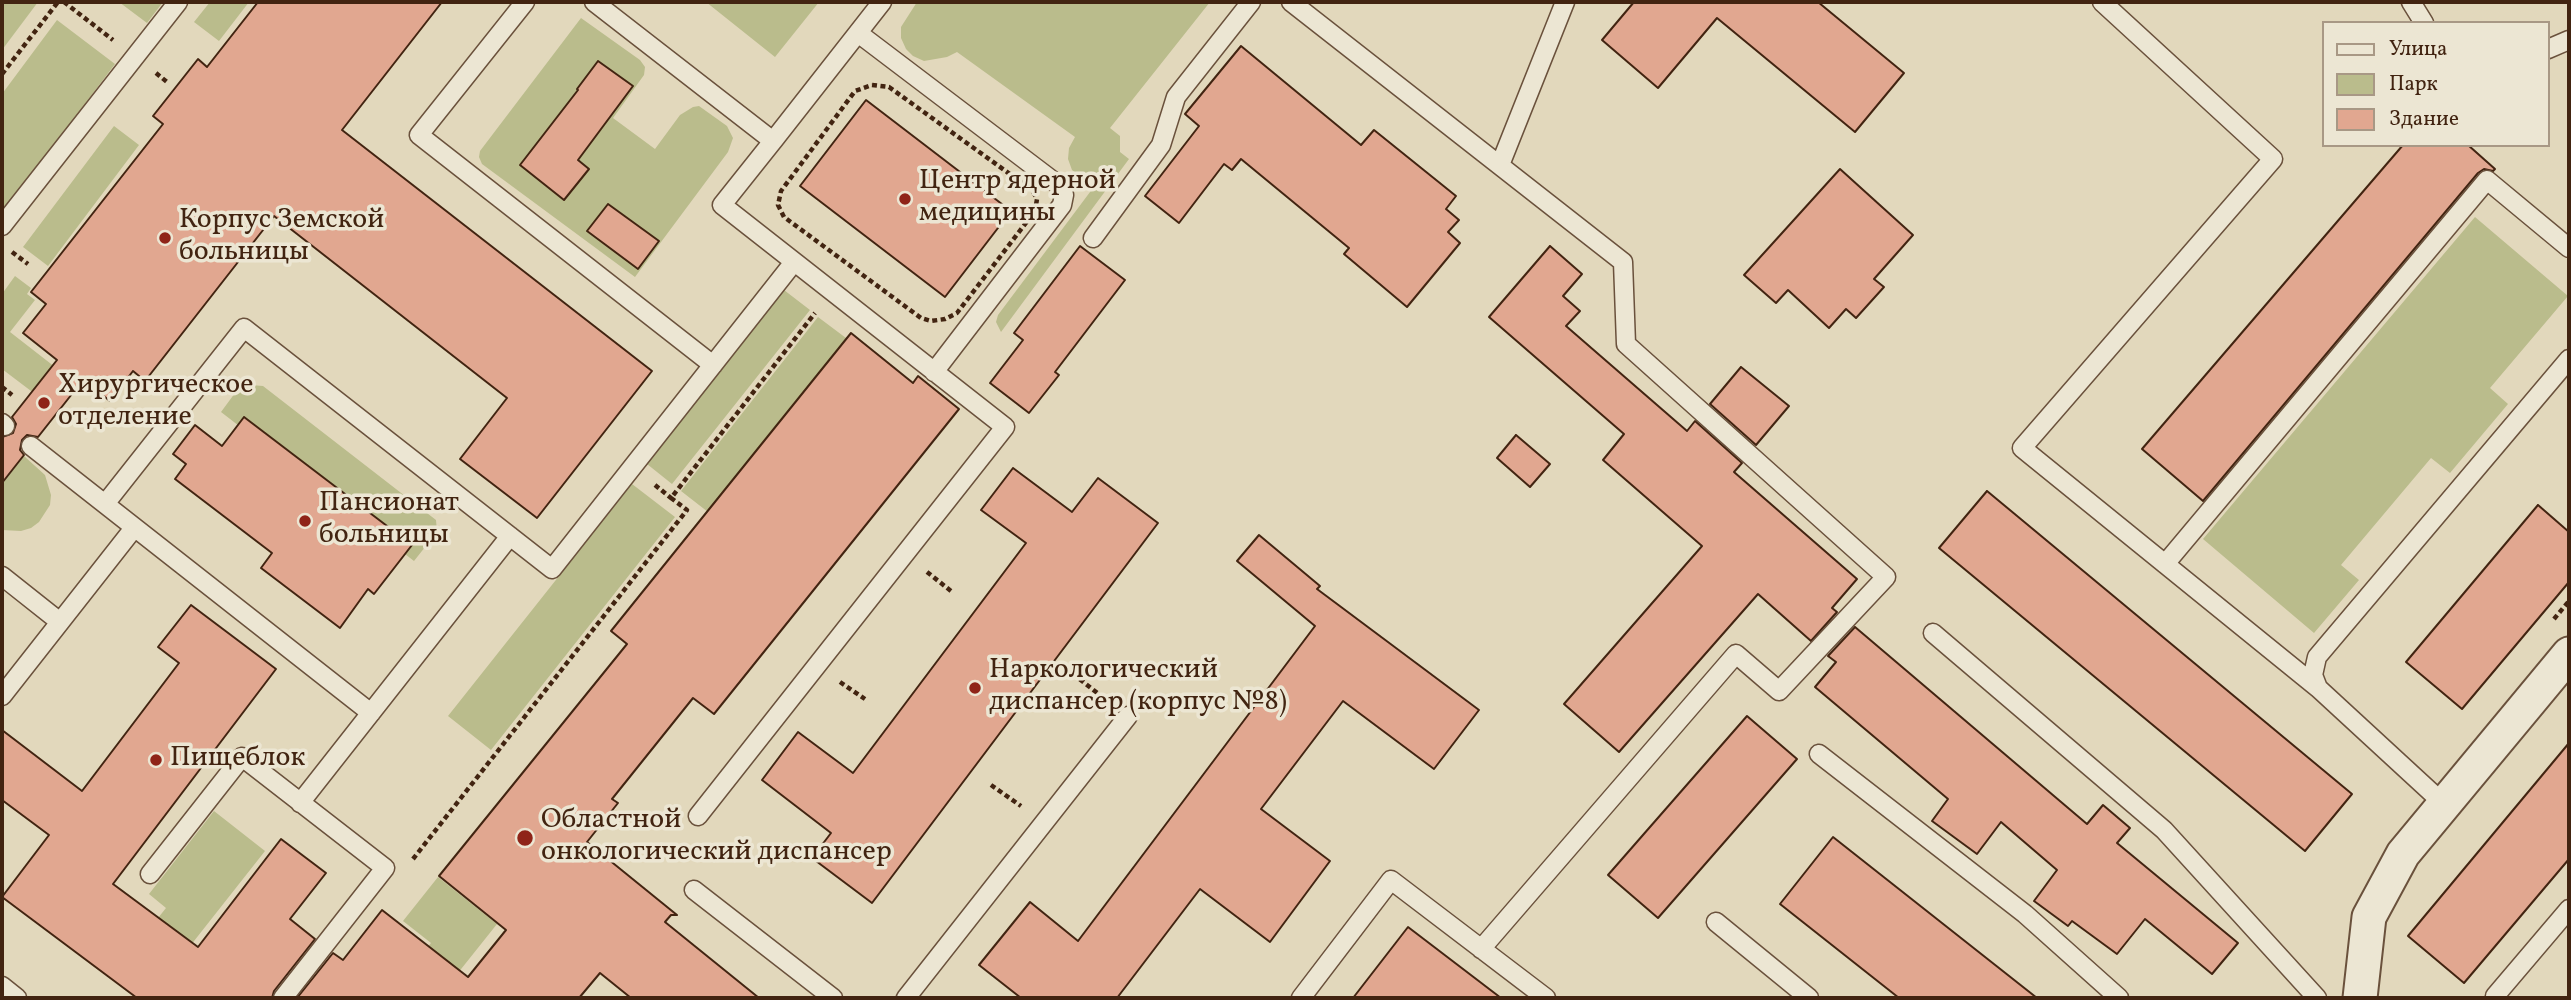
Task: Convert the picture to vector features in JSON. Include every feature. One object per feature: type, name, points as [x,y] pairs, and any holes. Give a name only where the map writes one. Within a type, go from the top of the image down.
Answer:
[{"type":"street","points":[[2360,998],[2369,917],[2403,854],[2569,654]]},
{"type":"lane","points":[[2,226],[178,2]]},
{"type":"lane","points":[[525,2],[419,135],[713,365]]},
{"type":"lane","points":[[594,2],[773,141]]},
{"type":"lane","points":[[698,816],[1005,427],[722,205],[882,2]]},
{"type":"lane","points":[[1093,238],[1161,145],[1176,97],[1251,2]]},
{"type":"lane","points":[[1291,2],[1623,262],[1626,344],[1886,577],[1779,691],[1736,654],[1481,949]]},
{"type":"lane","points":[[1500,165],[1565,2]]},
{"type":"lane","points":[[2102,2],[2273,159],[2022,448],[2318,688],[2445,805]]},
{"type":"lane","points":[[2411,2],[2423,21]]},
{"type":"lane","points":[[858,33],[1061,187],[1064,195],[1062,205],[934,372]]},
{"type":"lane","points":[[2550,48],[2569,40]]},
{"type":"lane","points":[[2165,564],[2487,180],[2569,248]]},
{"type":"lane","points":[[105,504],[244,328],[552,569],[794,262]]},
{"type":"lane","points":[[2318,688],[2314,675],[2317,657],[2569,359]]},
{"type":"lane","points":[[31,446],[371,713]]},
{"type":"lane","points":[[2,696],[134,528]]},
{"type":"lane","points":[[300,803],[510,536]]},
{"type":"lane","points":[[2,576],[60,622]]},
{"type":"lane","points":[[1933,633],[2164,830],[2317,998]]},
{"type":"lane","points":[[906,998],[1128,716]]},
{"type":"lane","points":[[1819,754],[2025,914],[2119,998]]},
{"type":"lane","points":[[150,874],[242,757],[392,873],[283,998]]},
{"type":"lane","points":[[1301,998],[1391,880],[1546,998]]},
{"type":"lane","points":[[694,890],[833,998]]},
{"type":"lane","points":[[2495,996],[2569,909]]},
{"type":"lane","points":[[1716,922],[1809,998]]},
{"type":"lane","points":[[2,986],[17,998]]},
{"type":"path","points":[[2,74],[58,2]]},
{"type":"path","points":[[64,2],[121,46]]},
{"type":"path","points":[[865,86],[889,87],[1032,190],[1037,199],[1035,211],[981,282],[957,313],[945,319],[931,321],[921,318],[853,266],[784,217],[778,205],[781,191],[855,91],[865,86]]},
{"type":"path","points":[[392,873],[687,510],[671,498],[853,266]]},
{"type":"path","points":[[1073,674],[1128,716]]},
{"type":"green space","points":[[2,2],[38,2],[2,50]]},
{"type":"green space","points":[[119,2],[163,2],[147,23]]},
{"type":"green space","points":[[210,2],[249,2],[219,41],[194,22]]},
{"type":"green space","points":[[706,2],[819,2],[775,57]]},
{"type":"green space","points":[[917,2],[1210,2],[1110,128],[1120,136],[1120,152],[1129,159],[1001,332],[996,322],[998,315],[1093,188],[1072,170],[1068,159],[1069,148],[1075,137],[957,52],[947,57],[924,61],[906,49],[901,38],[901,27]]},
{"type":"green space","points":[[581,18],[640,60],[645,67],[644,75],[613,118],[655,149],[680,115],[699,106],[727,126],[733,138],[728,152],[635,277],[482,164],[479,157],[480,151]]},
{"type":"green space","points":[[57,20],[115,64],[2,214],[2,94]]},
{"type":"green space","points":[[114,126],[139,145],[48,266],[23,247]]},
{"type":"green space","points":[[2475,217],[2568,296],[2490,388],[2508,404],[2450,473],[2431,458],[2341,565],[2359,580],[2314,633],[2203,539]]},
{"type":"green space","points":[[15,276],[31,288],[27,294],[35,300],[10,332],[55,367],[35,394],[2,369],[2,294]]},
{"type":"green space","points":[[784,290],[810,310],[672,484],[647,464]]},
{"type":"green space","points":[[818,317],[846,338],[708,512],[681,491]]},
{"type":"green space","points":[[251,385],[263,386],[436,520],[437,532],[414,561],[221,412],[235,393]]},
{"type":"green space","points":[[24,456],[45,475],[51,495],[50,505],[39,522],[31,528],[21,531],[2,530],[2,484]]},
{"type":"green space","points":[[632,484],[675,517],[491,750],[448,716]]},
{"type":"green space","points":[[214,811],[265,851],[168,974],[134,948],[166,908],[149,894]]},
{"type":"green space","points":[[438,877],[497,924],[438,998],[387,998],[431,943],[403,921]]},
{"type":"building","name":"Корпус Земской больницы","points":[[258,2],[442,2],[342,130],[652,371],[537,518],[460,459],[507,398],[274,216],[145,381],[133,371],[110,401],[83,380],[38,437],[27,435],[22,440],[20,450],[24,455],[2,483],[2,437],[13,433],[16,424],[12,417],[57,360],[23,333],[46,304],[31,292],[163,124],[153,116],[198,59],[207,67]]},
{"type":"building","points":[[1634,2],[1818,2],[1904,73],[1855,132],[1717,18],[1658,88],[1602,40]]},
{"type":"building","points":[[1241,46],[1361,145],[1374,130],[1456,196],[1446,209],[1459,220],[1448,232],[1460,243],[1407,307],[1344,254],[1349,248],[1241,159],[1232,170],[1224,164],[1179,223],[1145,196],[1199,126],[1185,114]]},
{"type":"building","points":[[598,61],[633,86],[578,160],[589,169],[564,200],[520,165]]},
{"type":"building","name":"Центр ядерной медицины","points":[[866,100],[1011,211],[945,297],[800,186]]},
{"type":"building","points":[[2401,147],[2470,147],[2495,169],[2484,169],[2478,173],[2203,501],[2142,449]]},
{"type":"building","points":[[1840,169],[1913,235],[1874,279],[1884,287],[1856,318],[1846,309],[1829,328],[1788,290],[1776,303],[1744,275]]},
{"type":"building","points":[[608,204],[659,241],[638,269],[587,231]]},
{"type":"building","points":[[1080,246],[1125,280],[1055,372],[1059,375],[1029,413],[990,383],[1023,340],[1014,333]]},
{"type":"building","points":[[1550,246],[1582,274],[1563,296],[1580,311],[1566,326],[1687,431],[1695,421],[1742,463],[1734,472],[1857,579],[1832,608],[1837,612],[1811,641],[1758,594],[1619,752],[1564,704],[1702,546],[1603,460],[1624,434],[1489,317]]},
{"type":"building","points":[[851,333],[913,383],[918,376],[959,409],[714,714],[693,698],[612,799],[618,803],[587,842],[677,915],[671,915],[665,922],[759,998],[631,998],[600,973],[579,998],[297,998],[333,953],[343,960],[382,910],[468,977],[506,930],[439,876],[627,644],[611,631]]},
{"type":"building","points":[[1741,367],[1789,406],[1756,445],[1710,404]]},
{"type":"building","name":"Пансионат больницы","points":[[244,417],[412,545],[374,594],[368,589],[340,628],[261,568],[272,553],[175,479],[186,464],[173,454],[195,425],[222,446]]},
{"type":"building","points":[[1516,435],[1550,464],[1530,487],[1497,458]]},
{"type":"building","name":"Наркологический диспансер (корпус №8)","points":[[1013,468],[1072,512],[1098,478],[1158,523],[872,903],[812,858],[831,833],[762,780],[798,732],[853,773],[1026,543],[981,510]]},
{"type":"building","points":[[1987,491],[2352,794],[2305,851],[1939,548]]},
{"type":"building","points":[[2538,505],[2569,532],[2569,582],[2462,709],[2406,662]]},
{"type":"building","points":[[1259,535],[1320,586],[1317,589],[1479,710],[1434,769],[1343,701],[1261,809],[1330,861],[1270,942],[1200,889],[1117,998],[1021,998],[979,965],[1030,902],[1078,941],[1315,626],[1237,561]]},
{"type":"building","name":"Пищеблок","points":[[191,605],[276,669],[113,884],[198,947],[281,839],[326,873],[290,919],[315,939],[274,991],[272,998],[137,998],[2,897],[49,835],[2,800],[2,730],[82,791],[179,663],[158,647]]},
{"type":"building","points":[[1855,627],[2087,824],[2103,805],[2130,828],[2117,843],[2238,943],[2212,974],[2145,919],[2117,954],[2072,921],[2068,926],[2034,901],[2057,870],[2001,822],[1977,854],[1932,821],[1948,799],[1815,687],[1836,662],[1828,656]]},
{"type":"building","points":[[1747,716],[1797,759],[1658,918],[1608,875]]},
{"type":"building","points":[[2569,743],[2569,859],[2464,983],[2408,936]]},
{"type":"building","points":[[1833,837],[2037,998],[1899,998],[1780,904]]},
{"type":"building","points":[[1408,927],[1501,998],[1353,998]]},
{"type":"place","name":"Центр ядерной медицины","points":[[905,199]]},
{"type":"place","name":"Корпус Земской больницы","points":[[165,238]]},
{"type":"place","name":"Хирургическое отделение","points":[[44,403]]},
{"type":"place","name":"Пансионат больницы","points":[[305,521]]},
{"type":"place","name":"Наркологический диспансер (корпус №8)","points":[[975,688]]},
{"type":"place","name":"Пищеблок","points":[[156,760]]},
{"type":"place","name":"Областной онкологический диспансер","points":[[525,838]]}]
